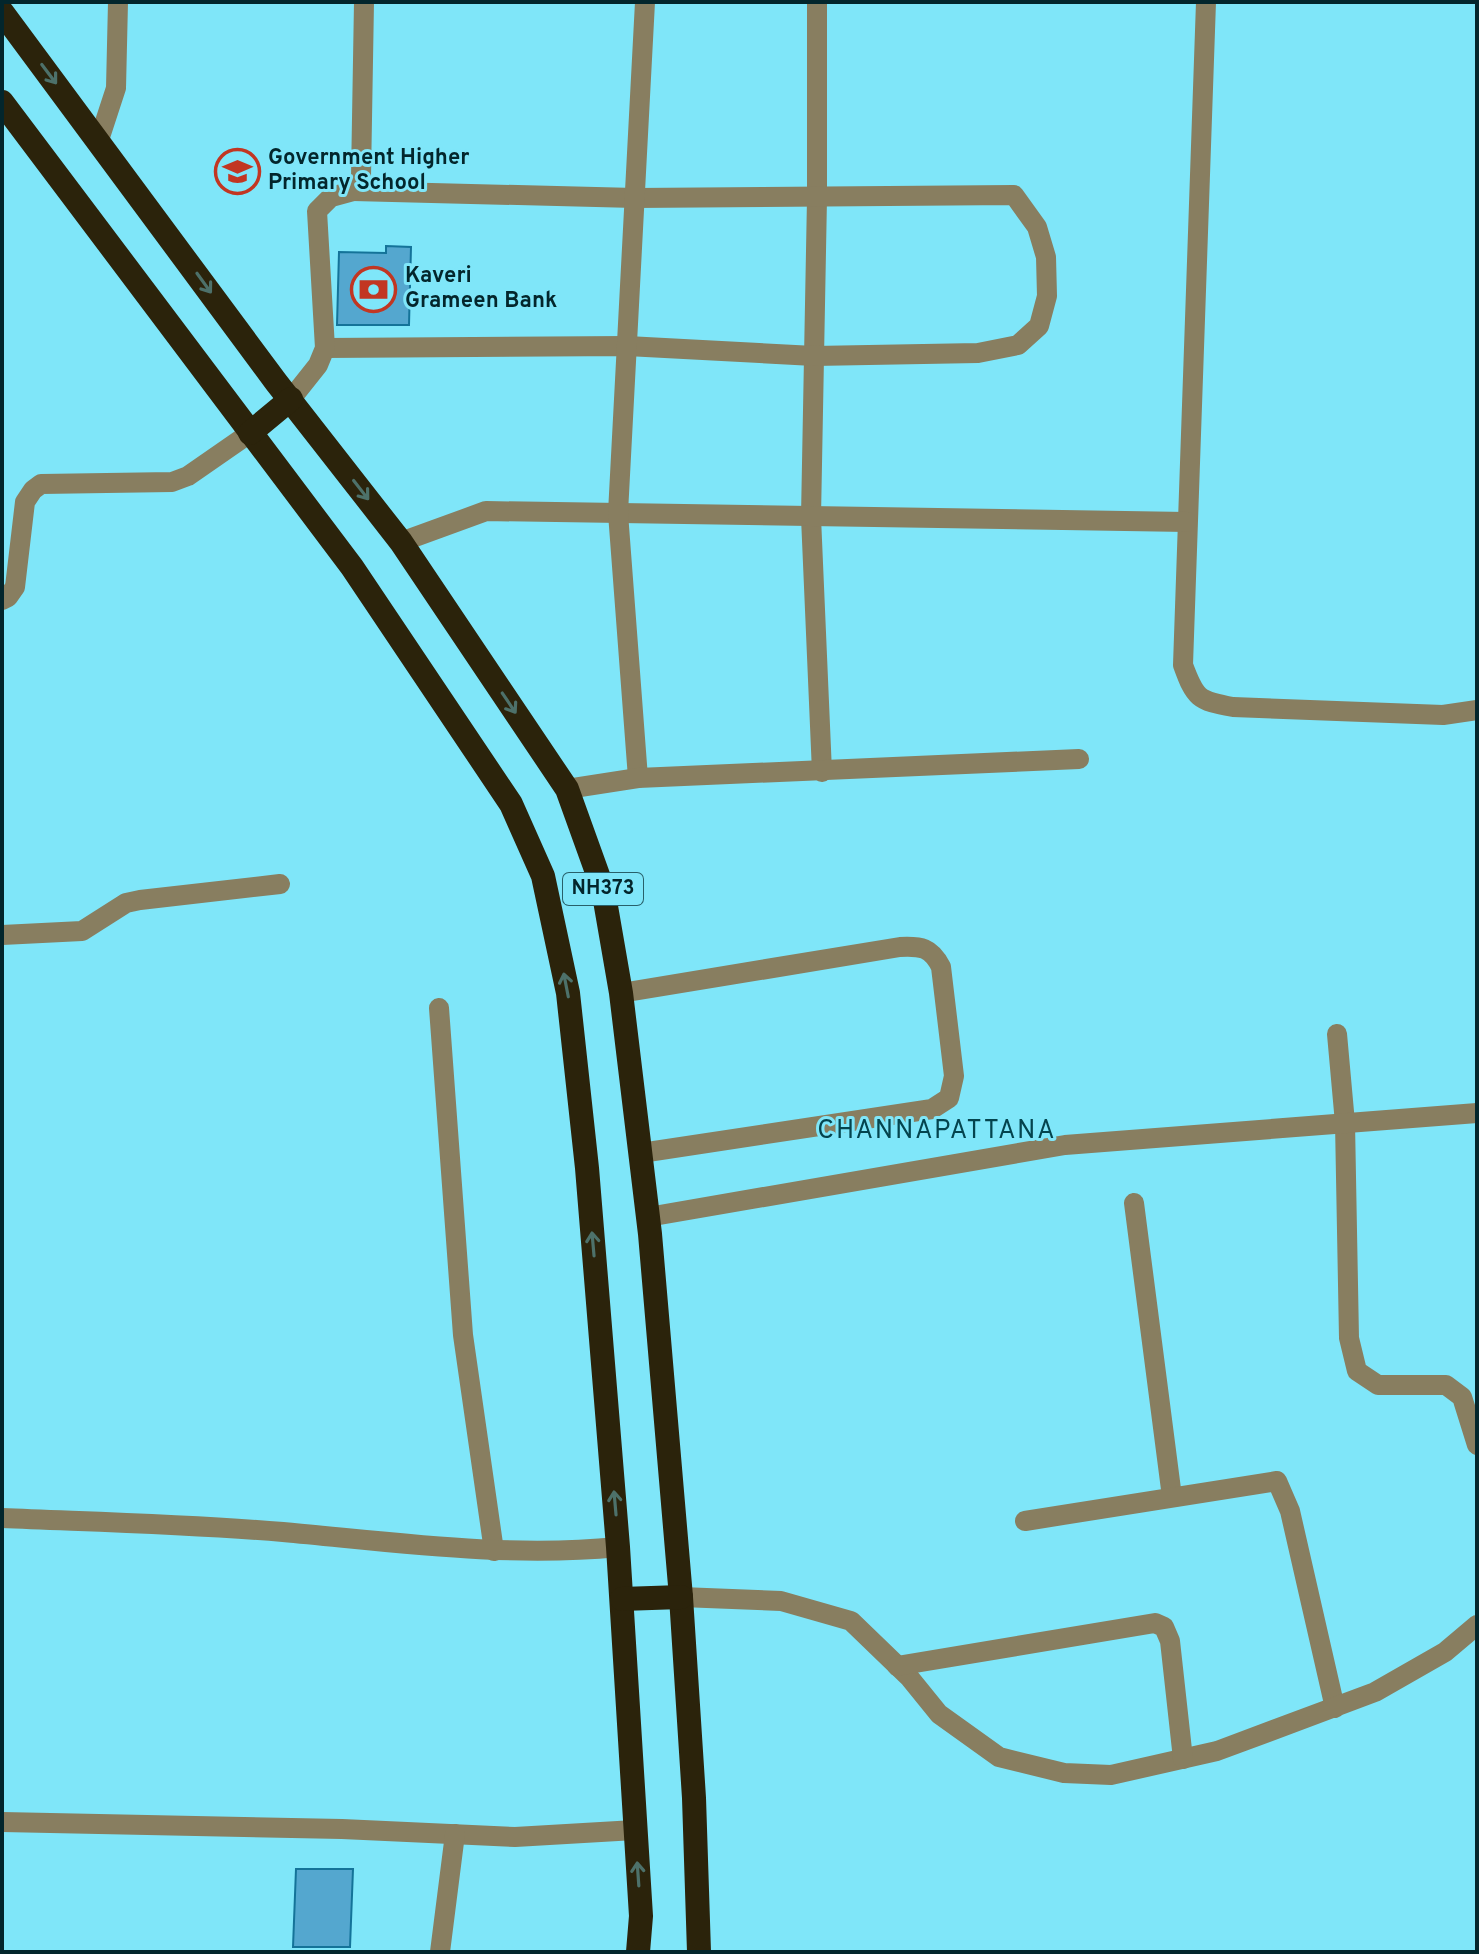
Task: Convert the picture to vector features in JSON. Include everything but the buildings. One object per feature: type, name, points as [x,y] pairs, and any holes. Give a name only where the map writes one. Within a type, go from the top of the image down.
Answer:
[{"type":"highway","name":"NH373","points":[[2,12],[276,382],[401,542],[567,789],[603,889],[621,993],[648,1217],[681,1597],[694,1798],[699,1952]]},
{"type":"highway","name":"NH373","points":[[2,102],[352,567],[511,804],[543,876],[568,993],[587,1168],[622,1599],[641,1916],[638,1952]]},
{"type":"highway","points":[[250,433],[291,399]]},
{"type":"highway","points":[[622,1599],[681,1597]]},
{"type":"street","points":[[99,140],[116,88],[118,2]]},
{"type":"street","points":[[353,191],[361,177],[364,2]]},
{"type":"street","points":[[638,778],[618,513],[645,2]]},
{"type":"street","points":[[817,2],[811,517],[822,772]]},
{"type":"street","points":[[1206,2],[1183,665],[1192,690],[1209,703],[1233,707],[1443,715],[1477,710]]},
{"type":"street","points":[[291,399],[318,365],[325,348],[317,211],[331,197],[353,191],[635,198],[1014,195],[1037,227],[1046,257],[1047,296],[1039,326],[1018,345],[978,353],[814,356],[627,346],[325,348]]},
{"type":"street","points":[[2,600],[15,587],[25,502],[41,484],[172,482],[188,476],[250,433]]},
{"type":"street","points":[[401,542],[486,511],[1187,522]]},
{"type":"street","points":[[567,789],[638,778],[1079,759]]},
{"type":"street","points":[[2,935],[82,931],[126,903],[280,884]]},
{"type":"street","points":[[621,993],[900,947],[918,946],[934,954],[941,967],[954,1076],[949,1098],[932,1109],[641,1153]]},
{"type":"street","points":[[439,1008],[464,1346],[494,1551]]},
{"type":"street","points":[[1337,1034],[1345,1123],[1349,1338],[1357,1371],[1378,1385],[1446,1385],[1462,1397],[1477,1445]]},
{"type":"street","points":[[648,1217],[1065,1145],[1477,1113]]},
{"type":"street","points":[[1134,1203],[1172,1497]]},
{"type":"street","points":[[1025,1521],[1277,1481],[1290,1511],[1335,1708]]},
{"type":"street","points":[[2,1518],[211,1526],[494,1551],[573,1552],[618,1547]]},
{"type":"street","points":[[681,1597],[781,1601],[851,1621],[897,1666],[939,1714],[999,1757],[1064,1773],[1111,1775],[1217,1751],[1375,1692],[1434,1658],[1477,1625]]},
{"type":"street","points":[[897,1666],[1155,1623],[1164,1627],[1170,1641],[1183,1759]]},
{"type":"street","points":[[2,1822],[342,1829],[515,1837],[635,1830]]},
{"type":"street","points":[[440,1952],[455,1834]]},
{"type":"place","name":"Government Higher Primary School","points":[[237,171]]},
{"type":"place","name":"Kaveri Grameen Bank","points":[[374,289]]},
{"type":"district","name":"CHANNAPATTANA","points":[[937,1131]]}]
